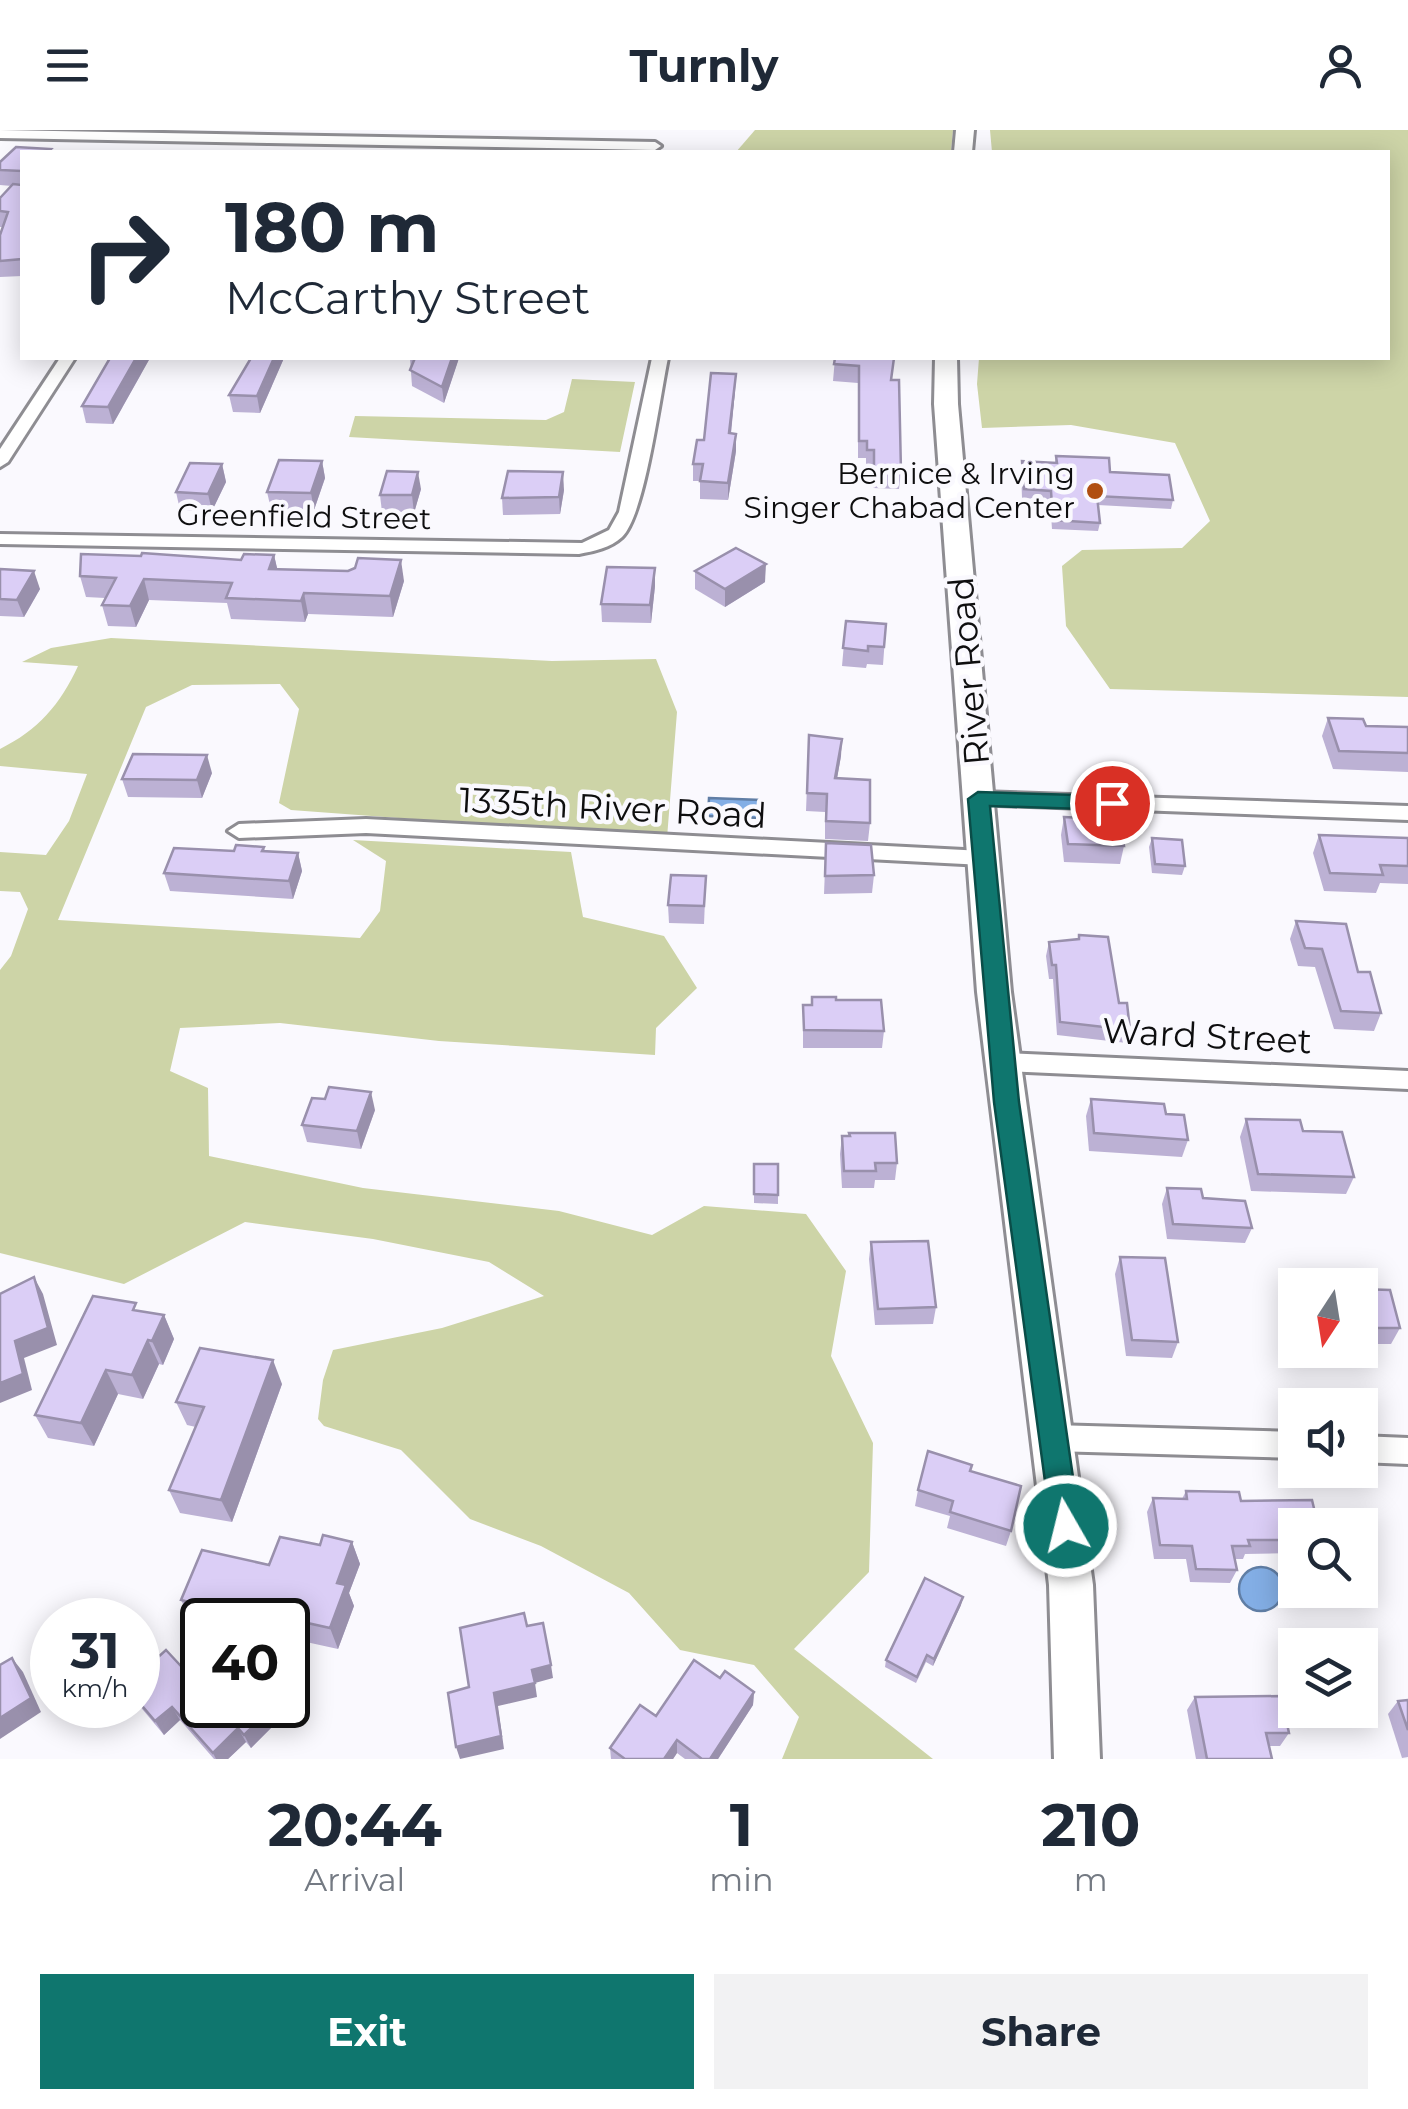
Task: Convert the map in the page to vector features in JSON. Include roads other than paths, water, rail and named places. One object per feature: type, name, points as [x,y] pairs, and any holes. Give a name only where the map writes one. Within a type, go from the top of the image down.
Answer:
[{"type":"street","points":[[0,132],[655,146]]},
{"type":"street","points":[[0,462],[66,360]]},
{"type":"street","name":"Greenfield Street","points":[[0,539],[579,549],[606,542],[623,528],[628,512],[660,360]]},
{"type":"street","name":"River Road","points":[[946,360],[946,404],[978,799],[1003,1062],[1071,1585],[1077,1759]]},
{"type":"street","points":[[978,799],[1408,813]]},
{"type":"street","name":"1335th River Road","points":[[239,831],[366,826],[983,858]]},
{"type":"street","name":"Ward Street","points":[[1003,1062],[1408,1080]]},
{"type":"street","points":[[1052,1438],[1278,1445]]},
{"type":"street","points":[[1378,1449],[1408,1451]]},
{"type":"water","points":[[709,798],[761,800],[760,818],[708,816]]},
{"type":"water","points":[[1261,1567],[1277,1573],[1277,1605],[1261,1611],[1245,1605],[1239,1589],[1245,1573]]},
{"type":"place","name":"Bernice & Irving Singer Chabad Center","points":[[1095,491]]}]
